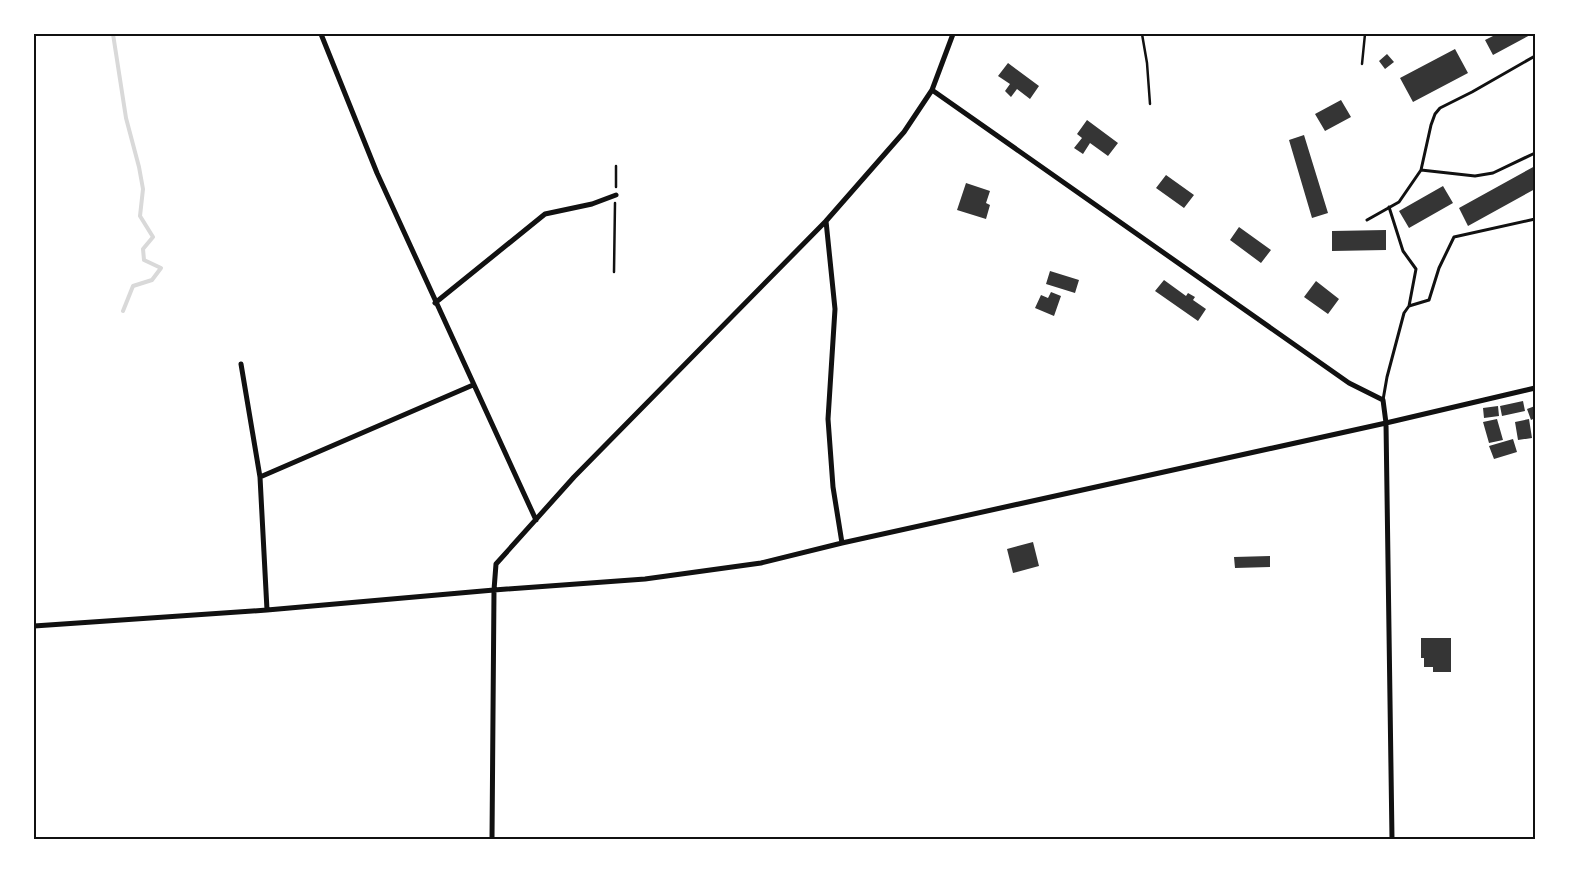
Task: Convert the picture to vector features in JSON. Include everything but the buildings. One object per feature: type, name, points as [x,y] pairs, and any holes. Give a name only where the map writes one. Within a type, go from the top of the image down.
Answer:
[{"type":"street","points":[[321,34],[376,173],[536,520]]},
{"type":"street","points":[[492,839],[494,590],[496,564],[574,478],[826,221],[904,132],[932,90],[953,34]]},
{"type":"street","points":[[932,90],[1349,383],[1383,400],[1386,424],[1392,839]]},
{"type":"street","points":[[435,303],[545,214],[592,204],[616,195]]},
{"type":"street","points":[[826,221],[835,309],[828,419],[833,487],[842,543]]},
{"type":"street","points":[[241,364],[260,477],[267,610]]},
{"type":"street","points":[[260,477],[473,385]]},
{"type":"street","points":[[34,626],[267,610],[645,579],[761,563],[842,543],[1386,424],[1535,388]]},
{"type":"lane","points":[[1367,220],[1400,202],[1421,170],[1431,126],[1435,114],[1440,108],[1535,56]]},
{"type":"lane","points":[[1421,170],[1475,176],[1484,175],[1493,173],[1535,153]]},
{"type":"lane","points":[[1383,400],[1392,356],[1404,313],[1409,306],[1416,269],[1403,251],[1389,207]]},
{"type":"lane","points":[[1409,306],[1429,300],[1439,268],[1454,237],[1535,219]]},
{"type":"path","points":[[1142,34],[1147,63],[1150,104]]},
{"type":"path","points":[[1362,64],[1365,34]]},
{"type":"path","points":[[614,272],[616,166]]},
{"type":"waterway","points":[[113,34],[126,118],[143,189],[140,216],[153,237],[143,249],[144,260],[161,268],[152,280],[133,286],[123,311]]}]
